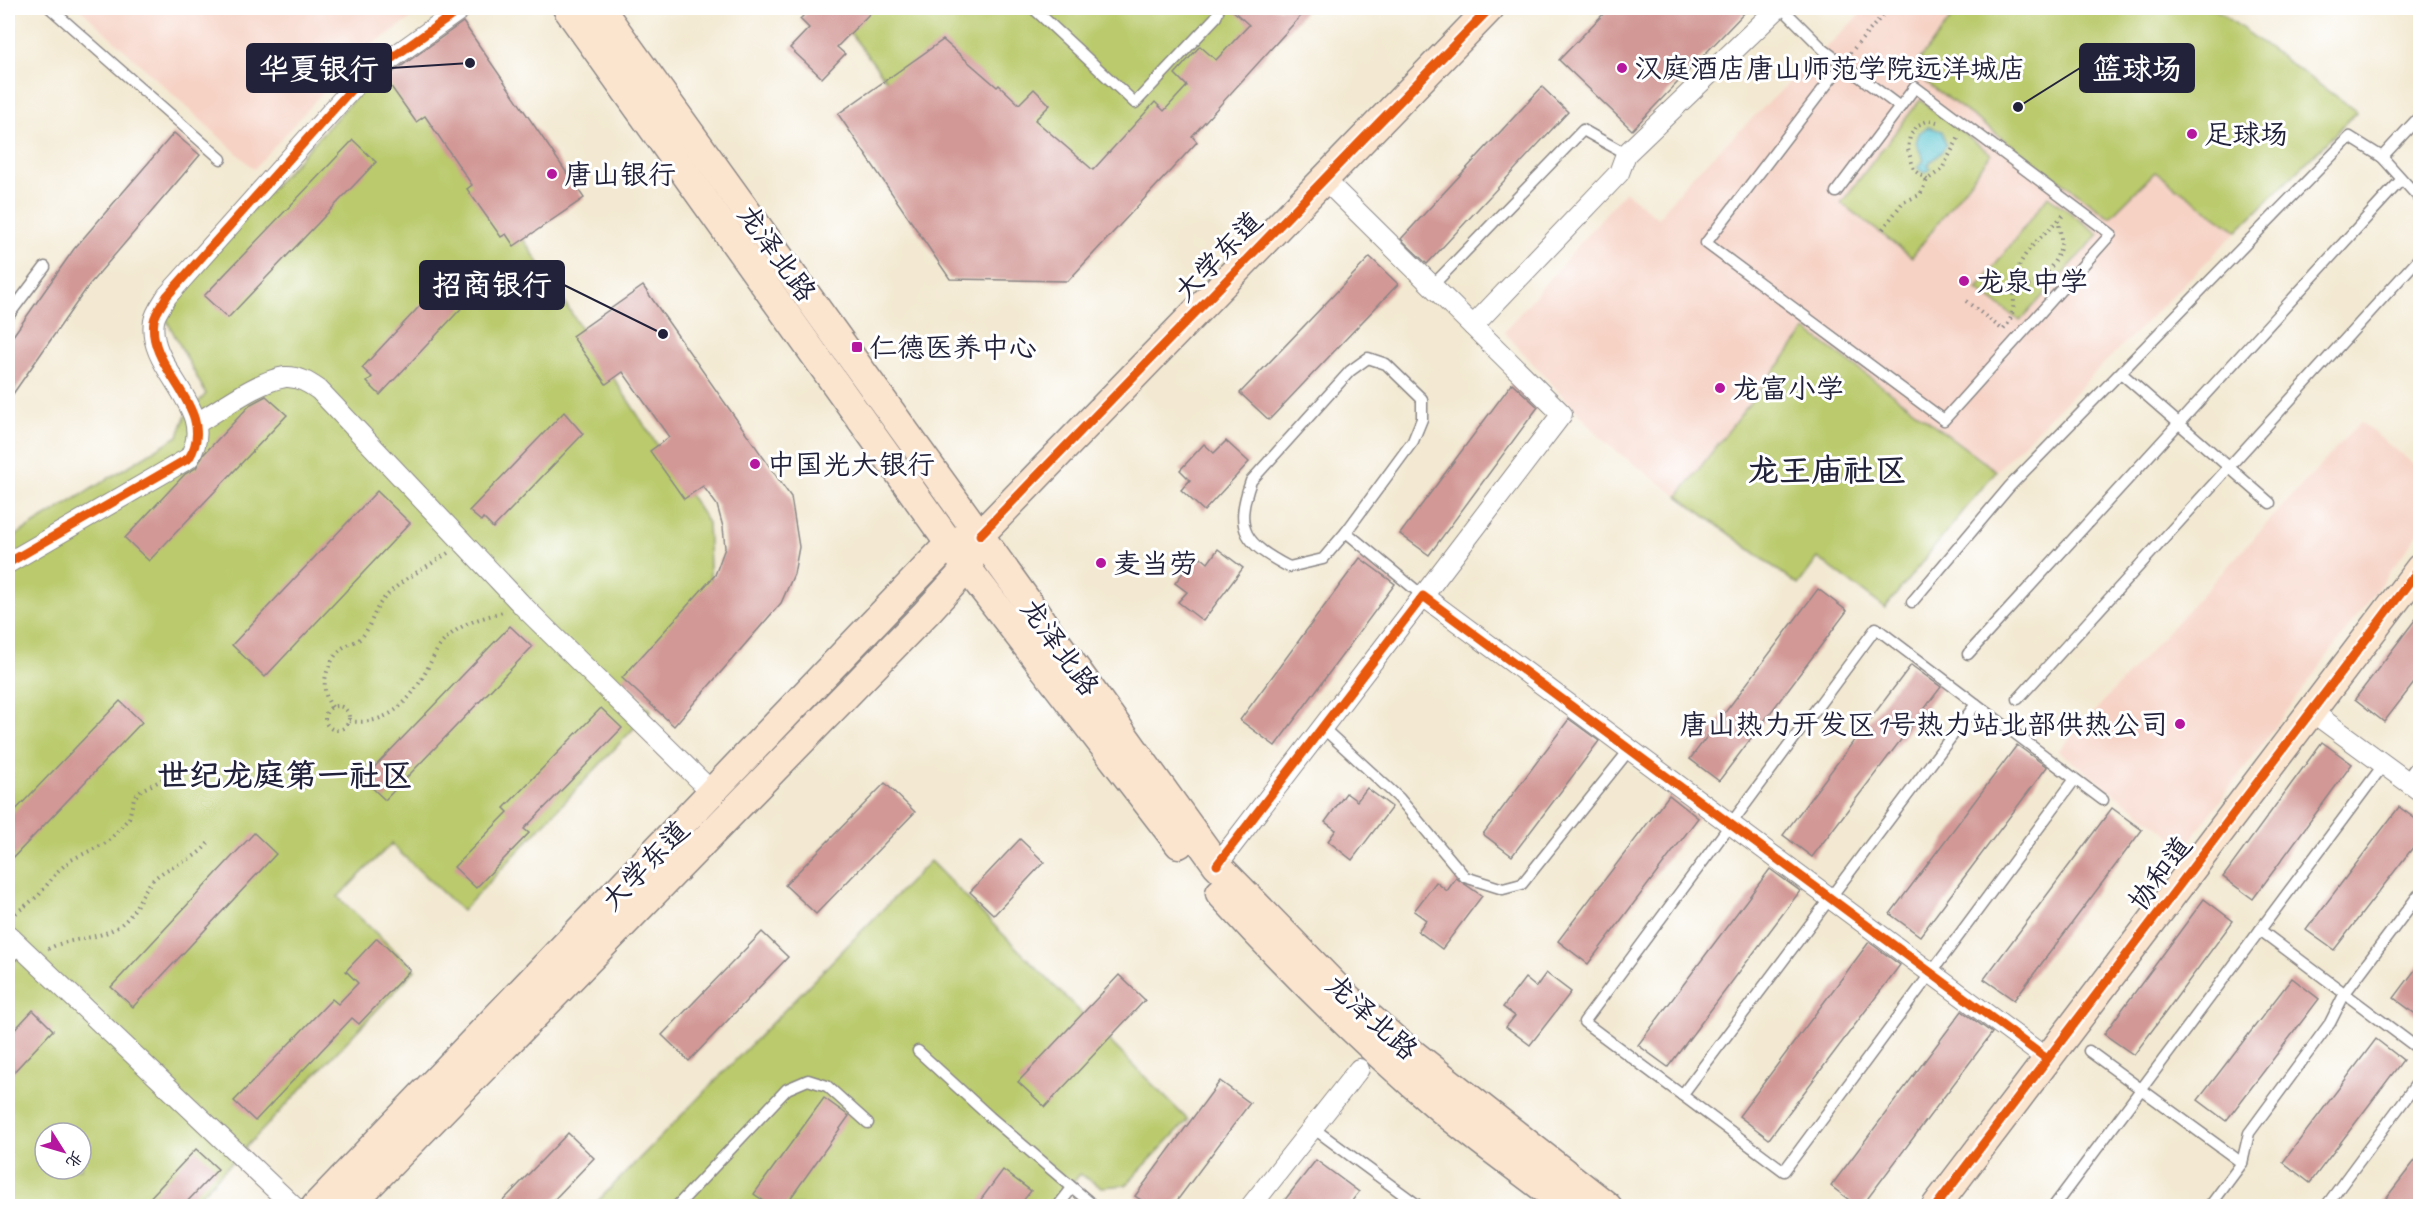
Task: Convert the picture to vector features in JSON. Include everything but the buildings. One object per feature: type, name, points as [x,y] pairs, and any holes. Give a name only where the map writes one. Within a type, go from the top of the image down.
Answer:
[{"type":"main road","name":"龙泽北路","points":[[567,8],[967,568],[1274,953],[1385,1059],[1443,1110],[1567,1206]]},
{"type":"main road","name":"龙泽北路","points":[[600,8],[980,535],[1208,868],[1394,1039],[1607,1206]]},
{"type":"main road","name":"大学东道","points":[[350,1206],[967,568],[980,535],[1490,8]]},
{"type":"main road","points":[[951,543],[980,535]]},
{"type":"main road","name":"大学东道","points":[[316,1206],[951,543]]},
{"type":"main road","name":"协和道","points":[[1936,1206],[2421,568]]},
{"type":"street","points":[[8,563],[189,458],[195,447],[197,423],[156,345],[154,320],[167,296],[357,83],[462,8]]},
{"type":"street","points":[[1473,326],[1619,173],[1626,154],[1780,8]]},
{"type":"street","points":[[1208,868],[1323,728],[1562,414],[1324,179]]},
{"type":"street","points":[[197,423],[266,383],[286,377],[303,380],[320,390],[524,606],[713,793]]},
{"type":"street","points":[[1424,596],[2047,1059]]},
{"type":"street","points":[[2311,711],[2413,785]]},
{"type":"street","points":[[17,950],[293,1206]]},
{"type":"street","points":[[1251,1206],[1359,1069]]},
{"type":"lane","points":[[50,8],[221,159]]},
{"type":"lane","points":[[1033,8],[1135,103],[1216,17],[1219,8]]},
{"type":"lane","points":[[1780,8],[1824,50],[1900,107]]},
{"type":"lane","points":[[1836,192],[1915,87],[2111,234],[1944,420],[1706,243],[1843,63]]},
{"type":"lane","points":[[2382,158],[2421,116]]},
{"type":"lane","points":[[1433,285],[1583,130],[1626,154]]},
{"type":"lane","points":[[1912,602],[2010,486],[2350,137],[2382,158],[2421,199]]},
{"type":"lane","points":[[1968,654],[2401,180]]},
{"type":"lane","points":[[2018,699],[2421,258]]},
{"type":"lane","points":[[8,315],[45,267]]},
{"type":"lane","points":[[1368,358],[1386,364],[1422,399],[1422,419],[1413,441],[1346,532],[1323,559],[1289,567],[1259,551],[1243,526],[1243,502],[1251,481],[1350,371],[1368,358]]},
{"type":"lane","points":[[2121,373],[2270,503]]},
{"type":"lane","points":[[1346,532],[1424,596]]},
{"type":"lane","points":[[2075,779],[1784,1171],[1584,1022],[1876,628],[2103,800]]},
{"type":"lane","points":[[1682,1095],[1829,897],[1977,704]]},
{"type":"lane","points":[[1323,728],[1399,798],[1465,877],[1503,889],[1521,884],[1630,749]]},
{"type":"lane","points":[[2413,785],[2421,761]]},
{"type":"lane","points":[[2054,1206],[2384,764]]},
{"type":"lane","points":[[2210,1206],[2242,1163],[2249,1133],[2330,1023],[2345,993],[2421,893]]},
{"type":"lane","points":[[2260,930],[2421,1050]]},
{"type":"lane","points":[[918,1051],[990,1118],[1094,1206]]},
{"type":"lane","points":[[2089,1051],[2242,1163]]},
{"type":"lane","points":[[2326,1206],[2421,1079]]},
{"type":"lane","points":[[677,1206],[787,1089],[808,1080],[827,1086],[868,1123]]},
{"type":"lane","points":[[1313,1128],[1419,1206]]},
{"type":"lane","points":[[1058,1206],[1072,1188]]},
{"type":"path","points":[[1843,63],[1865,33],[1889,8]]},
{"type":"path","points":[[1927,180],[1914,170],[1908,149],[1910,136],[1918,125],[1929,120],[1945,127]]},
{"type":"path","points":[[1884,228],[1903,202],[1920,195],[1927,180],[1942,169],[1956,141],[1968,126]]},
{"type":"path","points":[[1951,131],[1956,141]]},
{"type":"path","points":[[1966,301],[2003,330],[2012,321],[2017,274],[2028,251],[2072,204]]},
{"type":"path","points":[[2017,288],[2028,288],[2044,276],[2061,244],[2058,221]]},
{"type":"path","points":[[332,707],[325,698],[325,677],[333,659],[343,648],[359,639],[369,627],[380,603],[404,579],[448,553],[458,536]]},
{"type":"path","points":[[349,722],[346,710],[339,706],[332,707],[324,717],[328,728],[340,730],[349,722],[366,724],[387,717],[405,702],[446,638],[467,622],[524,606]]},
{"type":"path","points":[[8,919],[39,895],[58,871],[71,860],[108,842],[129,818],[134,798],[141,790],[160,782],[181,763]]},
{"type":"path","points":[[17,950],[86,940],[119,926],[134,911],[148,885],[157,876],[192,859],[209,842]]},
{"type":"shaded area","points":[[79,8],[427,8],[355,56],[254,169]]},
{"type":"shaded area","name":"龙泉中学","points":[[1867,8],[2214,8],[2357,112],[1996,471],[1885,608],[1818,558],[1798,585],[1607,444],[1504,332],[1625,191],[1658,218],[1689,179]]},
{"type":"shaded area","points":[[2360,422],[2420,469],[2420,531],[2186,847],[2058,751]]},
{"type":"green space","points":[[831,8],[1259,8],[1276,26],[1091,191],[960,176]]},
{"type":"green space","points":[[1959,8],[2214,8],[2357,112],[2237,231],[2155,172],[2110,217],[1911,71]]},
{"type":"green space","points":[[414,71],[708,523],[711,588],[623,684],[651,710],[462,911],[391,844],[338,897],[415,970],[190,1206],[8,1206],[8,540],[178,436],[185,417],[206,394],[167,321],[173,296],[364,88]]},
{"type":"green space","points":[[1920,100],[1991,154],[1912,257],[1841,203]]},
{"type":"green space","points":[[2048,196],[2099,234],[2020,321],[1977,289]]},
{"type":"green space","points":[[1806,330],[1996,471],[1885,608],[1818,558],[1798,585],[1678,496]]},
{"type":"green space","points":[[930,861],[1188,1120],[1126,1185],[1101,1187],[1080,1174],[1055,1206],[593,1206]]},
{"type":"water","points":[[1928,127],[1942,131],[1946,145],[1928,165],[1930,169],[1924,173],[1918,168],[1924,160],[1916,143],[1919,133]]},
{"type":"cycle path","points":[[8,563],[189,458],[196,440],[195,423],[189,406],[160,356],[154,339],[154,321],[159,308],[167,296],[357,83],[462,8]]},
{"type":"cycle path","points":[[980,535],[1490,8]]},
{"type":"cycle path","points":[[1936,1206],[2420,568]]},
{"type":"cycle path","points":[[1217,865],[1423,596],[2047,1059]]},
{"type":"place","name":"华夏银行","points":[[470,63]]},
{"type":"place","name":"汉庭酒店唐山师范学院远洋城店","points":[[1622,68]]},
{"type":"place","name":"篮球场","points":[[2018,107]]},
{"type":"place","name":"足球场","points":[[2192,134]]},
{"type":"place","name":"唐山银行","points":[[552,174]]},
{"type":"place","name":"龙泉中学","points":[[1964,281]]},
{"type":"place","name":"招商银行","points":[[663,334]]},
{"type":"place","name":"仁德医养中心","points":[[857,347]]},
{"type":"place","name":"龙富小学","points":[[1720,388]]},
{"type":"place","name":"中国光大银行","points":[[755,464]]},
{"type":"place","name":"麦当劳","points":[[1101,563]]},
{"type":"place","name":"唐山热力开发区1号热力站北部供热公司","points":[[2180,724]]},
{"type":"district","name":"龙王庙社区","points":[[1827,470]]},
{"type":"district","name":"世纪龙庭第一社区","points":[[285,775]]}]
